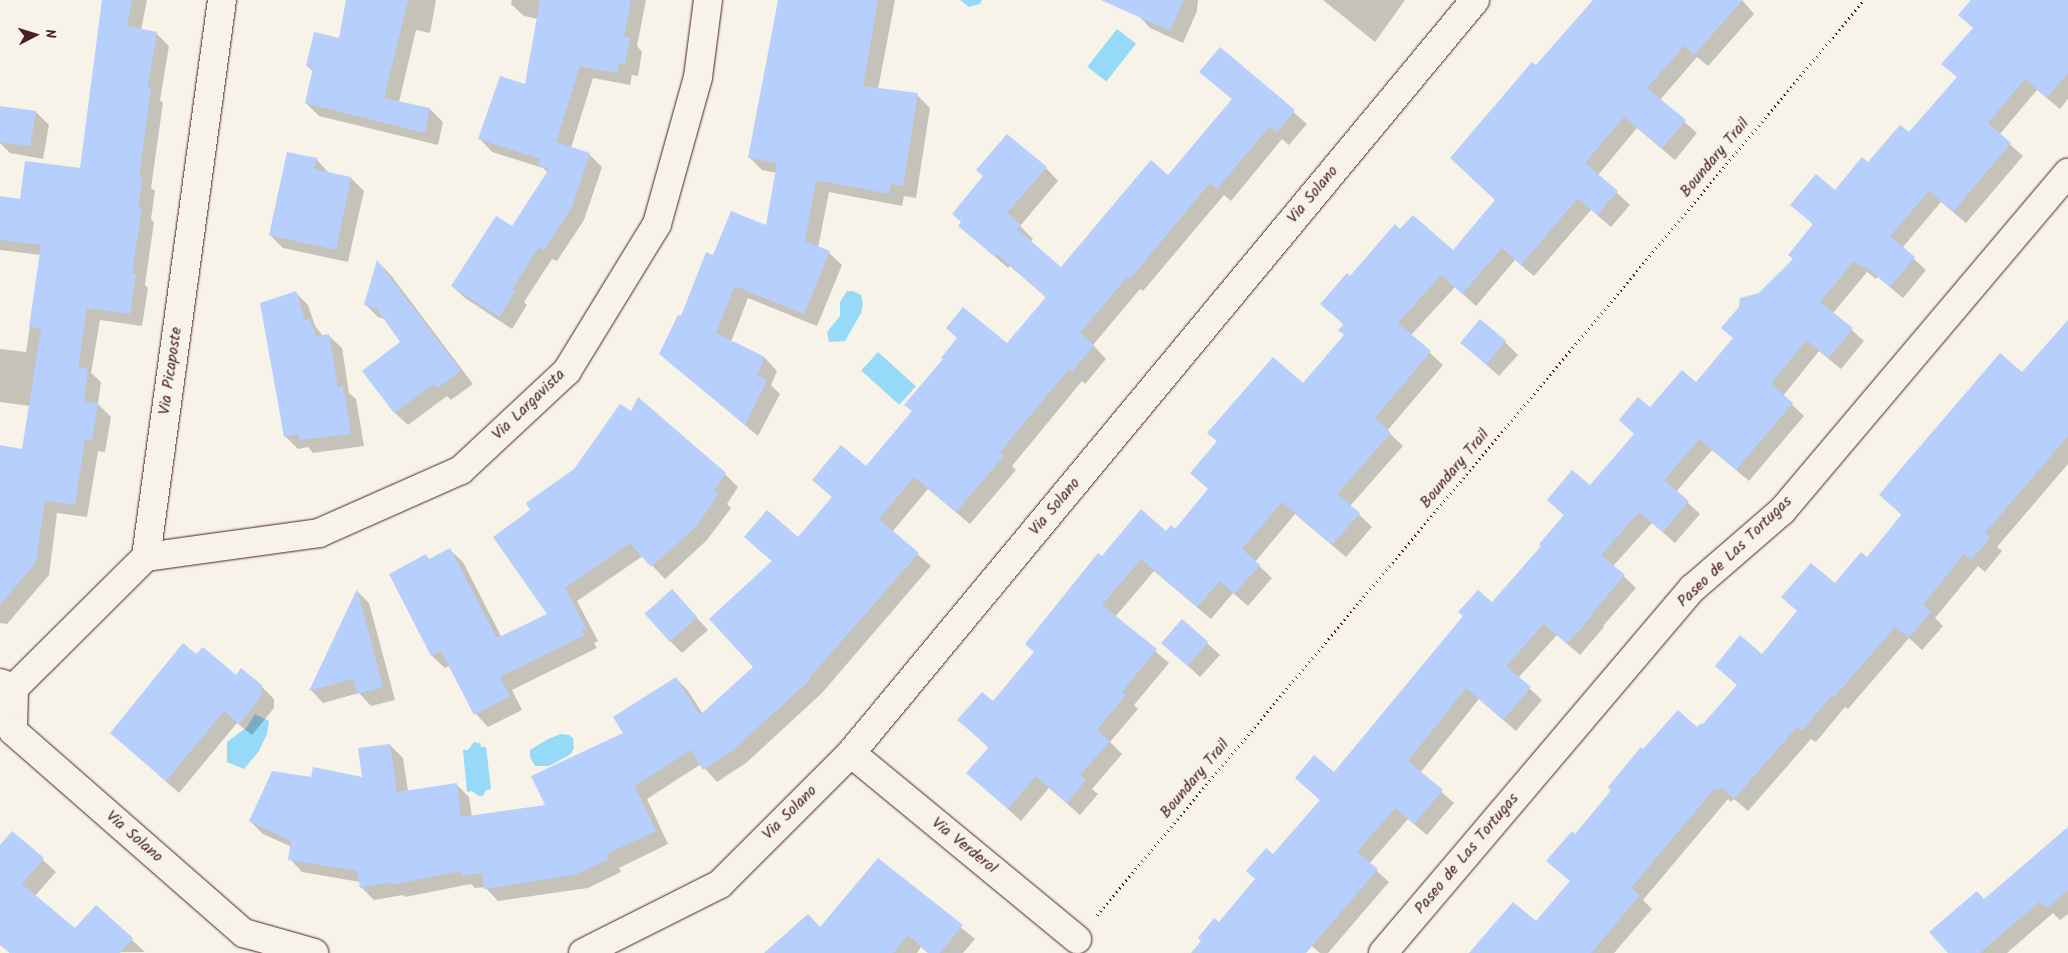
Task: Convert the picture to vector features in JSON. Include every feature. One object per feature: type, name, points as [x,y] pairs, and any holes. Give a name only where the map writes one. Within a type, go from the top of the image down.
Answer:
[{"type":"street","name":"Via Picaposte","points":[[146,557],[222,0]]},
{"type":"street","name":"Via Largavista","points":[[146,557],[319,533],[461,470],[567,371],[657,224],[698,77],[708,0]]},
{"type":"street","name":"Via Solano","points":[[583,953],[720,884],[850,753],[1475,0]]},
{"type":"street","name":"Paseo de Las Tortugas","points":[[1383,953],[1693,588],[1782,511],[2068,174]]},
{"type":"street","points":[[7,686],[146,557]]},
{"type":"street","name":"Via Solano","points":[[7,686],[13,730],[244,933],[314,953]]},
{"type":"street","name":"Via Verderol","points":[[850,753],[1077,939]]},
{"type":"path","name":"Boundary Trail","points":[[1077,939],[1864,0]]},
{"type":"water","points":[[960,0],[982,0],[980,4],[969,7]]},
{"type":"water","points":[[1117,29],[1136,44],[1106,82],[1087,67]]},
{"type":"water","points":[[847,291],[853,291],[861,295],[863,304],[861,313],[845,341],[829,342],[827,332],[840,316],[840,302]]},
{"type":"water","points":[[878,352],[916,386],[899,405],[861,371]]},
{"type":"water","points":[[255,714],[269,721],[267,734],[259,751],[244,769],[227,762],[227,742],[247,727]]},
{"type":"water","points":[[561,734],[569,735],[573,738],[574,748],[571,754],[549,766],[535,766],[530,757],[530,750],[548,739]]},
{"type":"water","points":[[474,742],[480,743],[481,747],[486,747],[491,789],[486,790],[483,796],[479,796],[472,791],[467,792],[463,750],[468,750]]},
{"type":"building","points":[[102,0],[132,0],[127,26],[157,32],[148,86],[148,88],[151,88],[139,177],[143,177],[138,208],[142,208],[132,273],[136,274],[130,314],[87,308],[78,367],[88,368],[84,401],[98,403],[92,440],[85,439],[75,505],[45,500],[36,562],[0,605],[0,445],[22,449],[41,329],[29,327],[41,245],[0,240],[0,196],[20,199],[25,161],[80,168]]},
{"type":"building","points":[[346,0],[408,0],[384,98],[430,108],[425,133],[305,103],[313,68],[306,66],[314,32],[339,38]]},
{"type":"building","points":[[540,0],[631,0],[624,36],[630,38],[625,64],[619,63],[617,73],[580,66],[556,142],[590,153],[572,207],[544,250],[539,247],[512,289],[515,291],[499,317],[451,286],[496,216],[512,226],[549,169],[538,165],[540,159],[478,139],[500,76],[525,84]]},
{"type":"building","points":[[778,0],[878,0],[863,86],[918,93],[903,186],[891,184],[889,194],[816,180],[805,241],[830,251],[804,314],[735,286],[716,333],[765,357],[757,375],[767,380],[745,425],[659,354],[678,315],[681,316],[706,252],[713,255],[731,211],[766,225],[777,163],[748,158]]},
{"type":"building","points":[[1101,0],[1184,0],[1170,31]]},
{"type":"building","points":[[1593,0],[1743,0],[1694,55],[1684,46],[1647,88],[1686,120],[1662,148],[1624,117],[1585,163],[1618,191],[1597,215],[1578,198],[1521,265],[1502,248],[1462,294],[1441,275],[1398,323],[1431,351],[1375,418],[1391,433],[1337,494],[1360,513],[1332,545],[1282,502],[1242,549],[1260,565],[1234,594],[1220,581],[1197,607],[1141,559],[1102,605],[1157,649],[1122,692],[1126,695],[1097,730],[1110,741],[1080,775],[1086,780],[1067,803],[1036,776],[1008,809],[966,773],[989,747],[957,720],[982,692],[993,701],[1034,652],[1025,644],[1098,553],[1102,556],[1141,509],[1166,531],[1171,525],[1175,529],[1208,489],[1190,473],[1217,441],[1207,433],[1273,357],[1303,383],[1344,335],[1338,330],[1344,324],[1320,304],[1347,273],[1350,276],[1395,224],[1400,229],[1413,215],[1453,250],[1495,200],[1450,158],[1532,62],[1536,65]]},
{"type":"building","points":[[1971,0],[2068,0],[2068,73],[2047,98],[2025,79],[1988,123],[2011,143],[1953,212],[1929,191],[1890,236],[1915,257],[1890,287],[1865,266],[1864,268],[1854,261],[1820,302],[1853,328],[1829,358],[1806,340],[1771,384],[1793,403],[1736,470],[1699,439],[1664,480],[1689,501],[1663,532],[1639,512],[1601,555],[1625,575],[1592,613],[1593,615],[1567,644],[1544,624],[1506,666],[1531,687],[1503,720],[1466,688],[1408,761],[1443,790],[1414,824],[1395,808],[1357,852],[1378,869],[1306,953],[1191,953],[1201,941],[1198,938],[1214,918],[1219,922],[1255,879],[1246,871],[1266,848],[1273,854],[1320,800],[1295,778],[1314,755],[1334,772],[1463,616],[1458,612],[1478,590],[1492,602],[1541,546],[1539,544],[1564,515],[1547,500],[1572,470],[1590,485],[1634,434],[1619,420],[1638,397],[1650,407],[1682,370],[1696,382],[1733,338],[1721,328],[1739,307],[1740,298],[1759,293],[1793,259],[1788,255],[1813,224],[1790,205],[1816,174],[1835,190],[1862,157],[1868,162],[1900,125],[1909,132],[1957,77],[1941,64],[1973,28],[1958,15]]},
{"type":"building","points":[[1220,47],[1295,110],[1276,133],[1269,127],[1217,189],[1210,183],[1130,279],[1127,277],[1080,333],[1094,345],[1072,372],[1069,369],[1000,452],[1004,456],[956,512],[914,477],[879,519],[919,553],[809,678],[810,680],[733,750],[703,770],[691,750],[635,786],[656,831],[607,854],[609,859],[574,875],[484,889],[482,873],[461,876],[461,871],[391,885],[391,882],[360,888],[357,871],[288,860],[291,841],[249,821],[272,771],[311,777],[313,767],[362,777],[358,748],[390,744],[397,792],[457,783],[461,817],[545,805],[531,776],[623,733],[613,717],[676,677],[700,715],[753,667],[709,619],[772,561],[744,537],[767,510],[798,537],[832,497],[812,480],[841,445],[866,466],[912,411],[904,405],[943,359],[941,358],[957,338],[946,328],[963,307],[1007,343],[1046,297],[997,254],[995,257],[958,226],[961,222],[952,214],[983,176],[976,170],[1007,134],[1047,167],[1007,213],[1021,225],[1017,229],[1061,267],[1151,160],[1168,175],[1232,99],[1199,72]]},
{"type":"building","points":[[0,106],[36,111],[30,146],[0,142]]},
{"type":"building","points":[[287,152],[317,158],[314,169],[351,177],[336,250],[269,235]]},
{"type":"building","points":[[377,260],[461,371],[437,388],[434,384],[394,413],[362,371],[400,342],[377,309],[364,305]]},
{"type":"building","points":[[296,291],[305,320],[310,319],[316,336],[329,334],[338,388],[343,385],[351,434],[299,440],[298,434],[284,437],[260,303]]},
{"type":"building","points":[[1480,319],[1506,341],[1486,365],[1460,343]]},
{"type":"building","points":[[2068,320],[2068,436],[1985,533],[1990,538],[1971,560],[1964,554],[1923,605],[1931,612],[1909,638],[1895,627],[1834,697],[1832,695],[1802,731],[1797,727],[1734,799],[1721,787],[1718,790],[1715,788],[1631,888],[1640,895],[1591,953],[1469,953],[1513,902],[1536,921],[1570,881],[1546,861],[1572,831],[1575,834],[1611,791],[1608,787],[1641,747],[1643,749],[1678,710],[1697,727],[1701,723],[1703,724],[1737,685],[1715,666],[1740,635],[1762,654],[1797,611],[1781,597],[1811,563],[1835,583],[1861,552],[1867,557],[1902,514],[1879,495],[2000,353],[2022,372]]},
{"type":"building","points":[[638,397],[726,473],[714,491],[719,494],[695,528],[651,567],[630,543],[565,588],[586,628],[582,630],[585,635],[500,677],[510,696],[474,715],[441,651],[431,656],[389,574],[426,554],[429,559],[450,548],[497,638],[547,614],[493,537],[530,510],[526,503],[574,469],[620,404],[631,411]]},
{"type":"building","points":[[357,589],[383,687],[357,694],[353,679],[309,691]]},
{"type":"building","points":[[672,589],[697,617],[670,642],[645,614]]},
{"type":"building","points":[[1182,619],[1208,642],[1187,666],[1161,643]]},
{"type":"building","points":[[183,643],[196,654],[203,647],[236,675],[241,668],[262,685],[262,695],[239,724],[224,711],[166,781],[110,733]]},
{"type":"building","points":[[2068,827],[2068,890],[2047,908],[2039,902],[1980,953],[1948,953],[1929,932],[1977,891],[1984,899]]},
{"type":"building","points":[[12,831],[44,858],[22,884],[75,928],[96,905],[133,938],[120,953],[10,953],[0,944],[0,845]]},
{"type":"building","points":[[878,858],[963,925],[940,953],[929,953],[908,935],[893,953],[764,953],[808,914],[820,927]]}]
